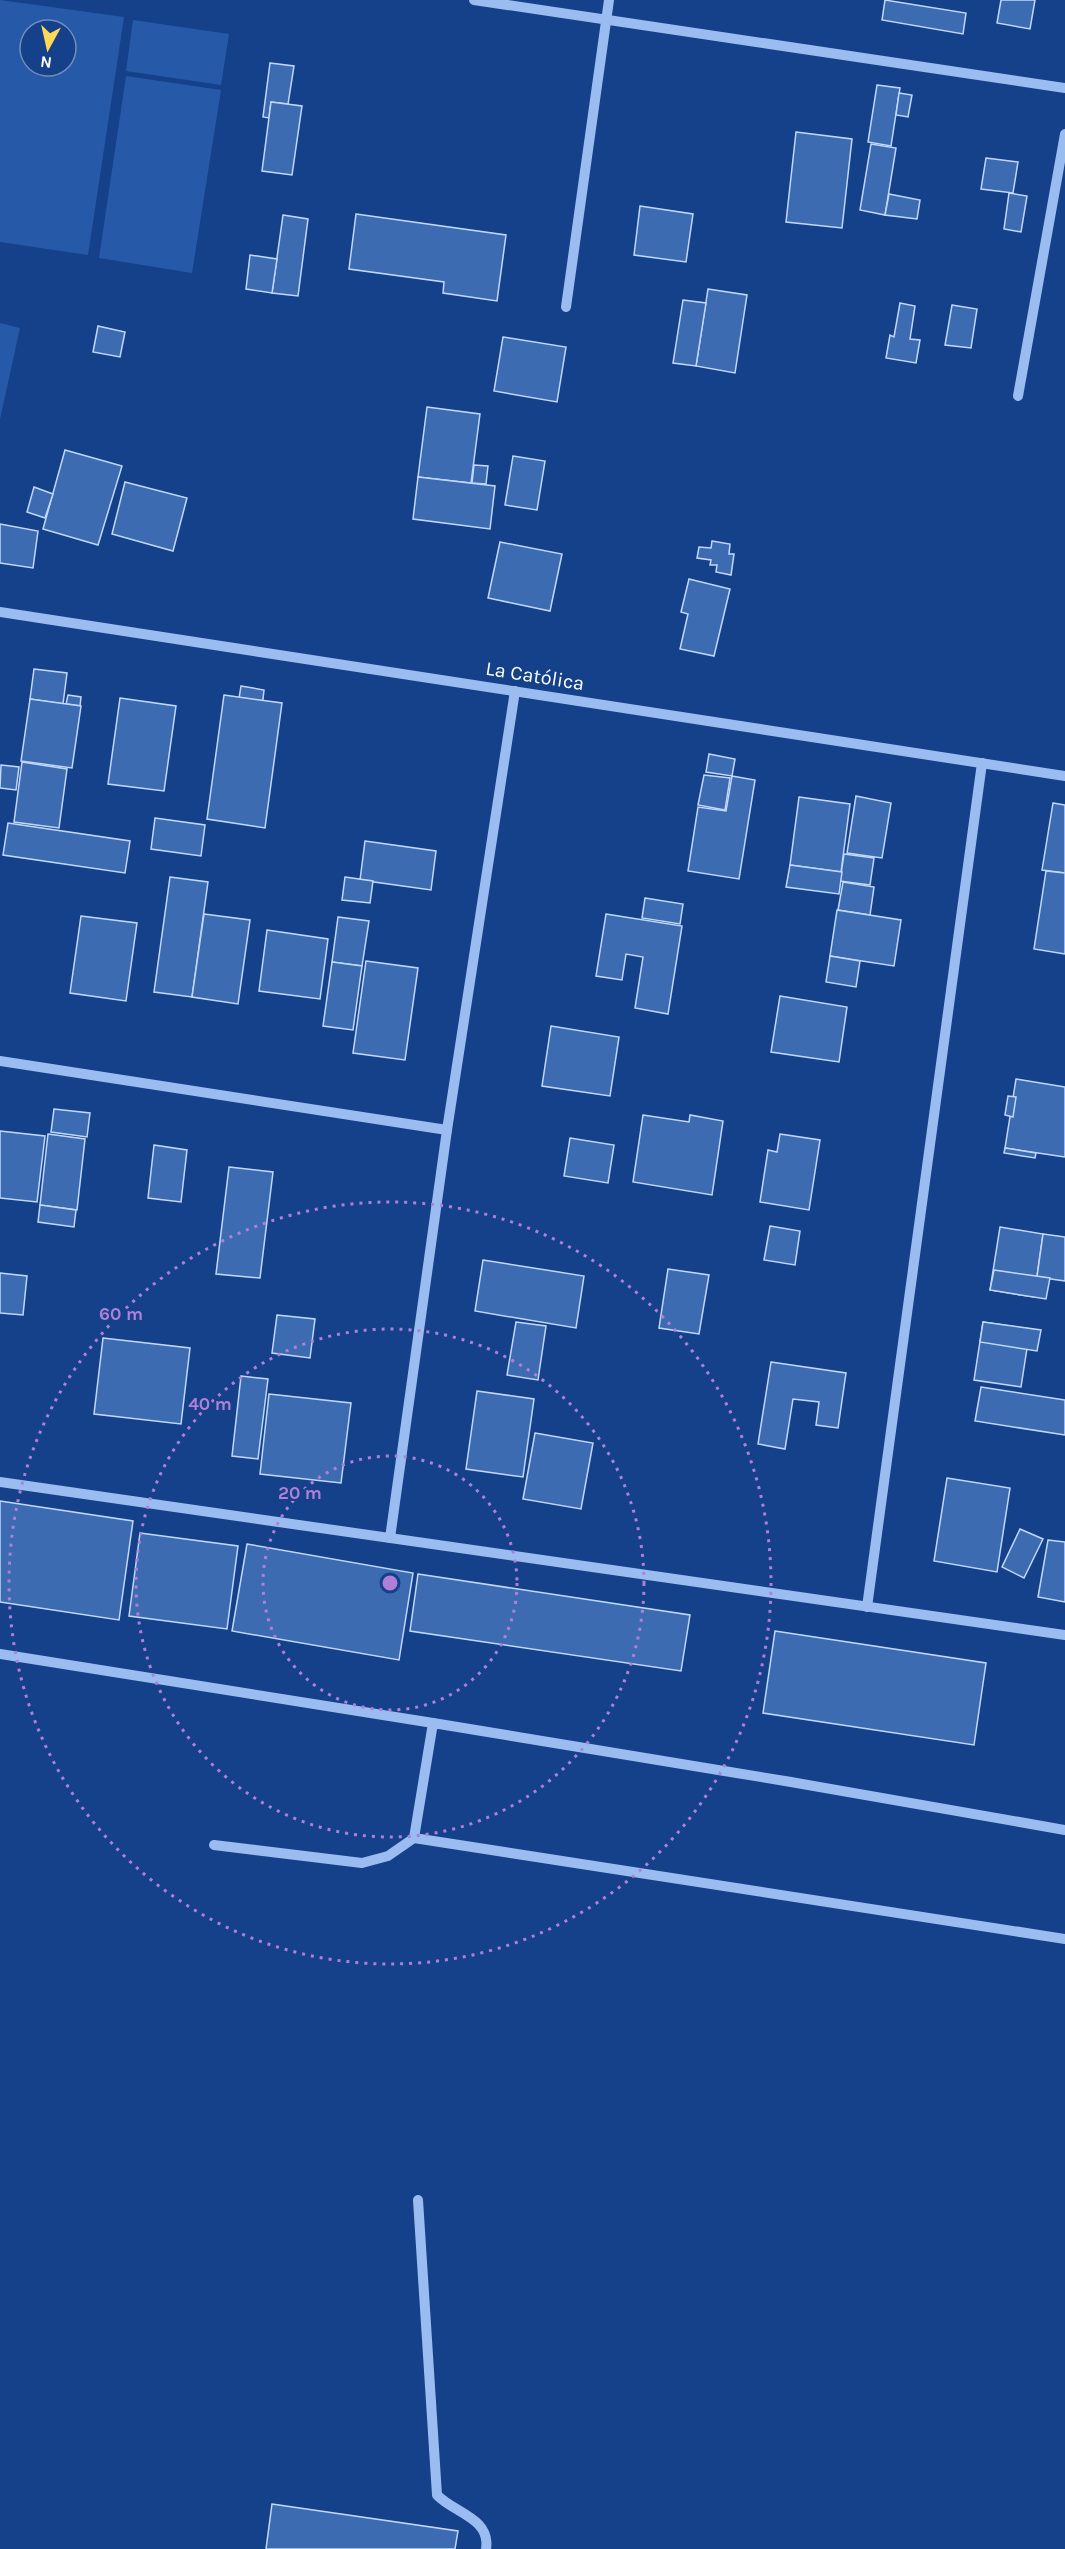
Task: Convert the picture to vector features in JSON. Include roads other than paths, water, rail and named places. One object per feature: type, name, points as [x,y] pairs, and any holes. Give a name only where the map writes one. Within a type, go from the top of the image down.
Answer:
[{"type":"street","points":[[474,0],[1065,88]]},
{"type":"street","points":[[566,307],[609,0]]},
{"type":"street","points":[[1018,396],[1065,134]]},
{"type":"street","name":"La Católica","points":[[0,612],[1065,776]]},
{"type":"street","points":[[390,1538],[447,1130],[515,692]]},
{"type":"street","points":[[867,1607],[982,763]]},
{"type":"street","points":[[0,1061],[447,1130]]},
{"type":"street","points":[[0,1482],[1065,1635]]},
{"type":"street","points":[[0,1654],[780,1780],[1065,1830]]},
{"type":"street","points":[[214,1845],[362,1863],[388,1857],[414,1838],[433,1724]]},
{"type":"street","points":[[414,1838],[1065,1939]]},
{"type":"street","points":[[418,2200],[437,2495],[482,2527],[487,2542],[486,2549]]}]
